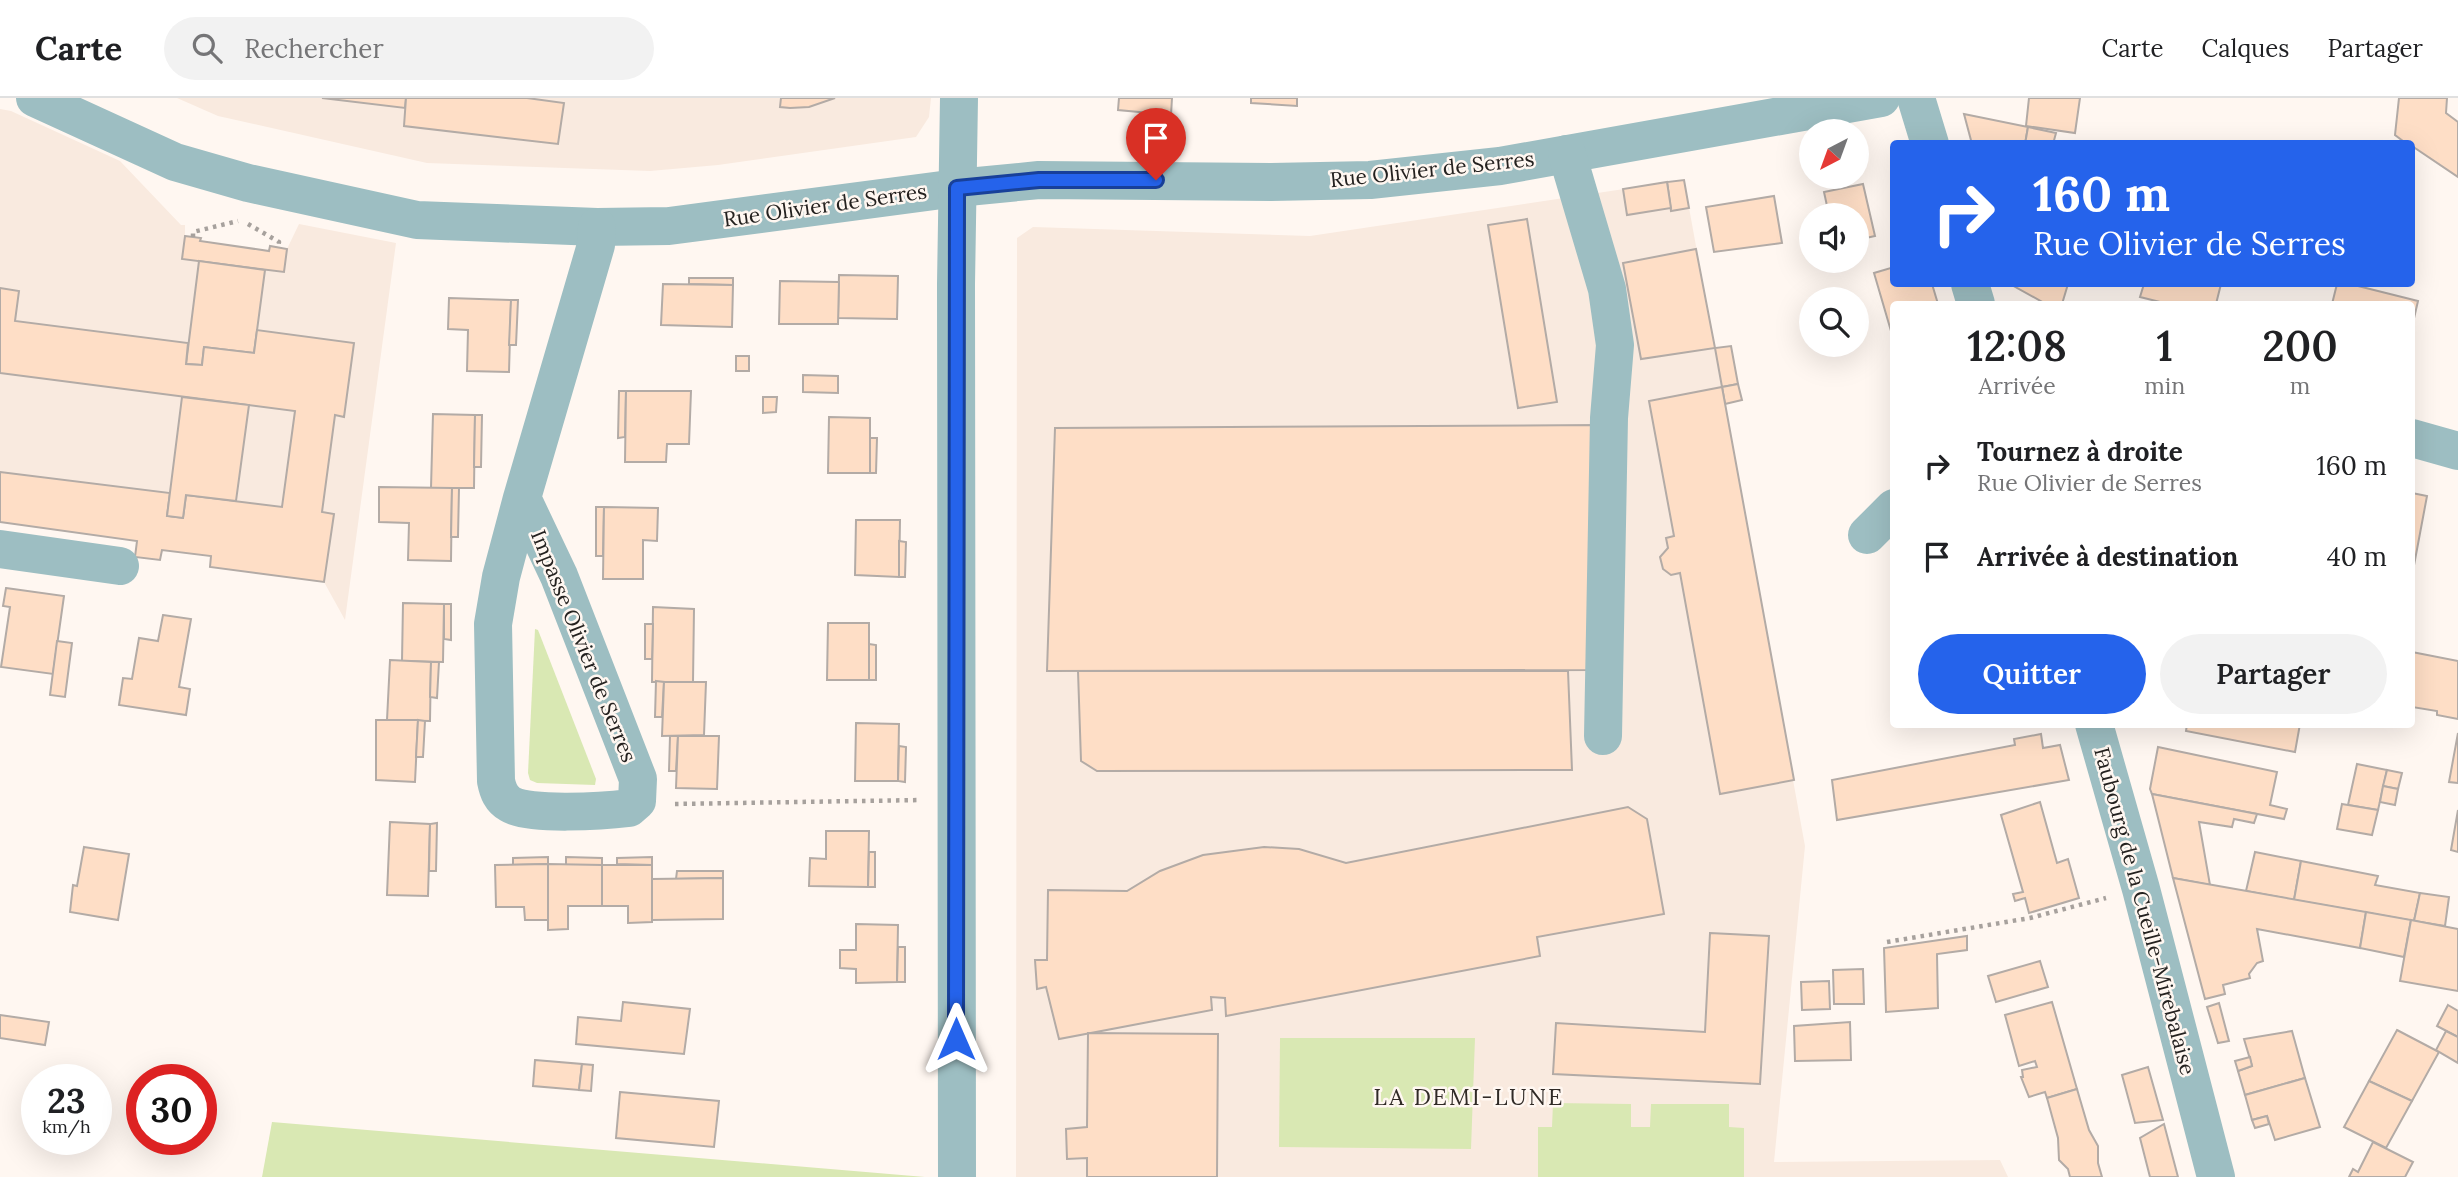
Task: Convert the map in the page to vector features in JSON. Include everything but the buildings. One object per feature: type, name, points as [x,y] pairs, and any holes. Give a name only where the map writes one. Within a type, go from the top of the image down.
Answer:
[{"type":"street","name":"Rue Olivier de Serres","points":[[35,98],[175,162],[248,183],[417,220],[597,227],[669,226],[957,188],[1039,180],[1370,180],[1500,166],[1881,98]]},
{"type":"street","points":[[957,1177],[956,297],[959,98]]},
{"type":"street","points":[[1916,98],[1929,140]]},
{"type":"street","points":[[1567,154],[1607,289],[1615,345],[1609,418],[1603,736]]},
{"type":"street","name":"Impasse Olivier de Serres","points":[[522,498],[559,576],[638,779],[639,796],[629,808],[532,811],[510,805],[499,792],[496,782],[493,624],[501,577],[522,498],[596,245],[597,227]]},
{"type":"street","points":[[2415,439],[2458,451]]},
{"type":"street","points":[[1867,535],[1890,512]]},
{"type":"street","points":[[0,549],[120,566]]},
{"type":"street","name":"Faubourg de la Cueille-Mirebalaise","points":[[2095,728],[2141,889],[2216,1177]]},
{"type":"path","points":[[192,237],[194,232],[242,220]]},
{"type":"path","points":[[639,796],[668,804],[957,800]]},
{"type":"path","points":[[1887,942],[2030,918],[2141,889]]},
{"type":"shaded area","points":[[177,98],[931,98],[929,117],[916,137],[718,165],[650,171],[427,163],[218,116]]},
{"type":"shaded area","points":[[0,109],[11,111],[120,161],[181,225],[185,225],[185,236],[201,238],[201,241],[269,251],[270,246],[287,249],[299,224],[396,243],[345,620],[324,582],[210,567],[210,556],[163,550],[160,560],[135,557],[137,541],[0,522]]},
{"type":"shaded area","points":[[1684,180],[1805,846],[1774,1162],[2000,1160],[2008,1177],[1016,1177],[1017,238],[1033,227],[1310,236]]},
{"type":"green space","points":[[535,629],[538,630],[596,779],[595,785],[537,783],[530,780],[528,773]]},
{"type":"green space","points":[[1280,1038],[1475,1038],[1471,1149],[1279,1147]]},
{"type":"green space","points":[[1553,1103],[1631,1104],[1631,1127],[1650,1127],[1651,1104],[1729,1104],[1729,1127],[1744,1128],[1744,1177],[1538,1177],[1538,1127],[1552,1127]]},
{"type":"green space","points":[[272,1122],[925,1177],[262,1177]]},
{"type":"district","name":"LA DEMI-LUNE","points":[[1469,1096]]},
{"type":"route","points":[[956,1039],[957,188],[1039,180],[1156,180]]}]
